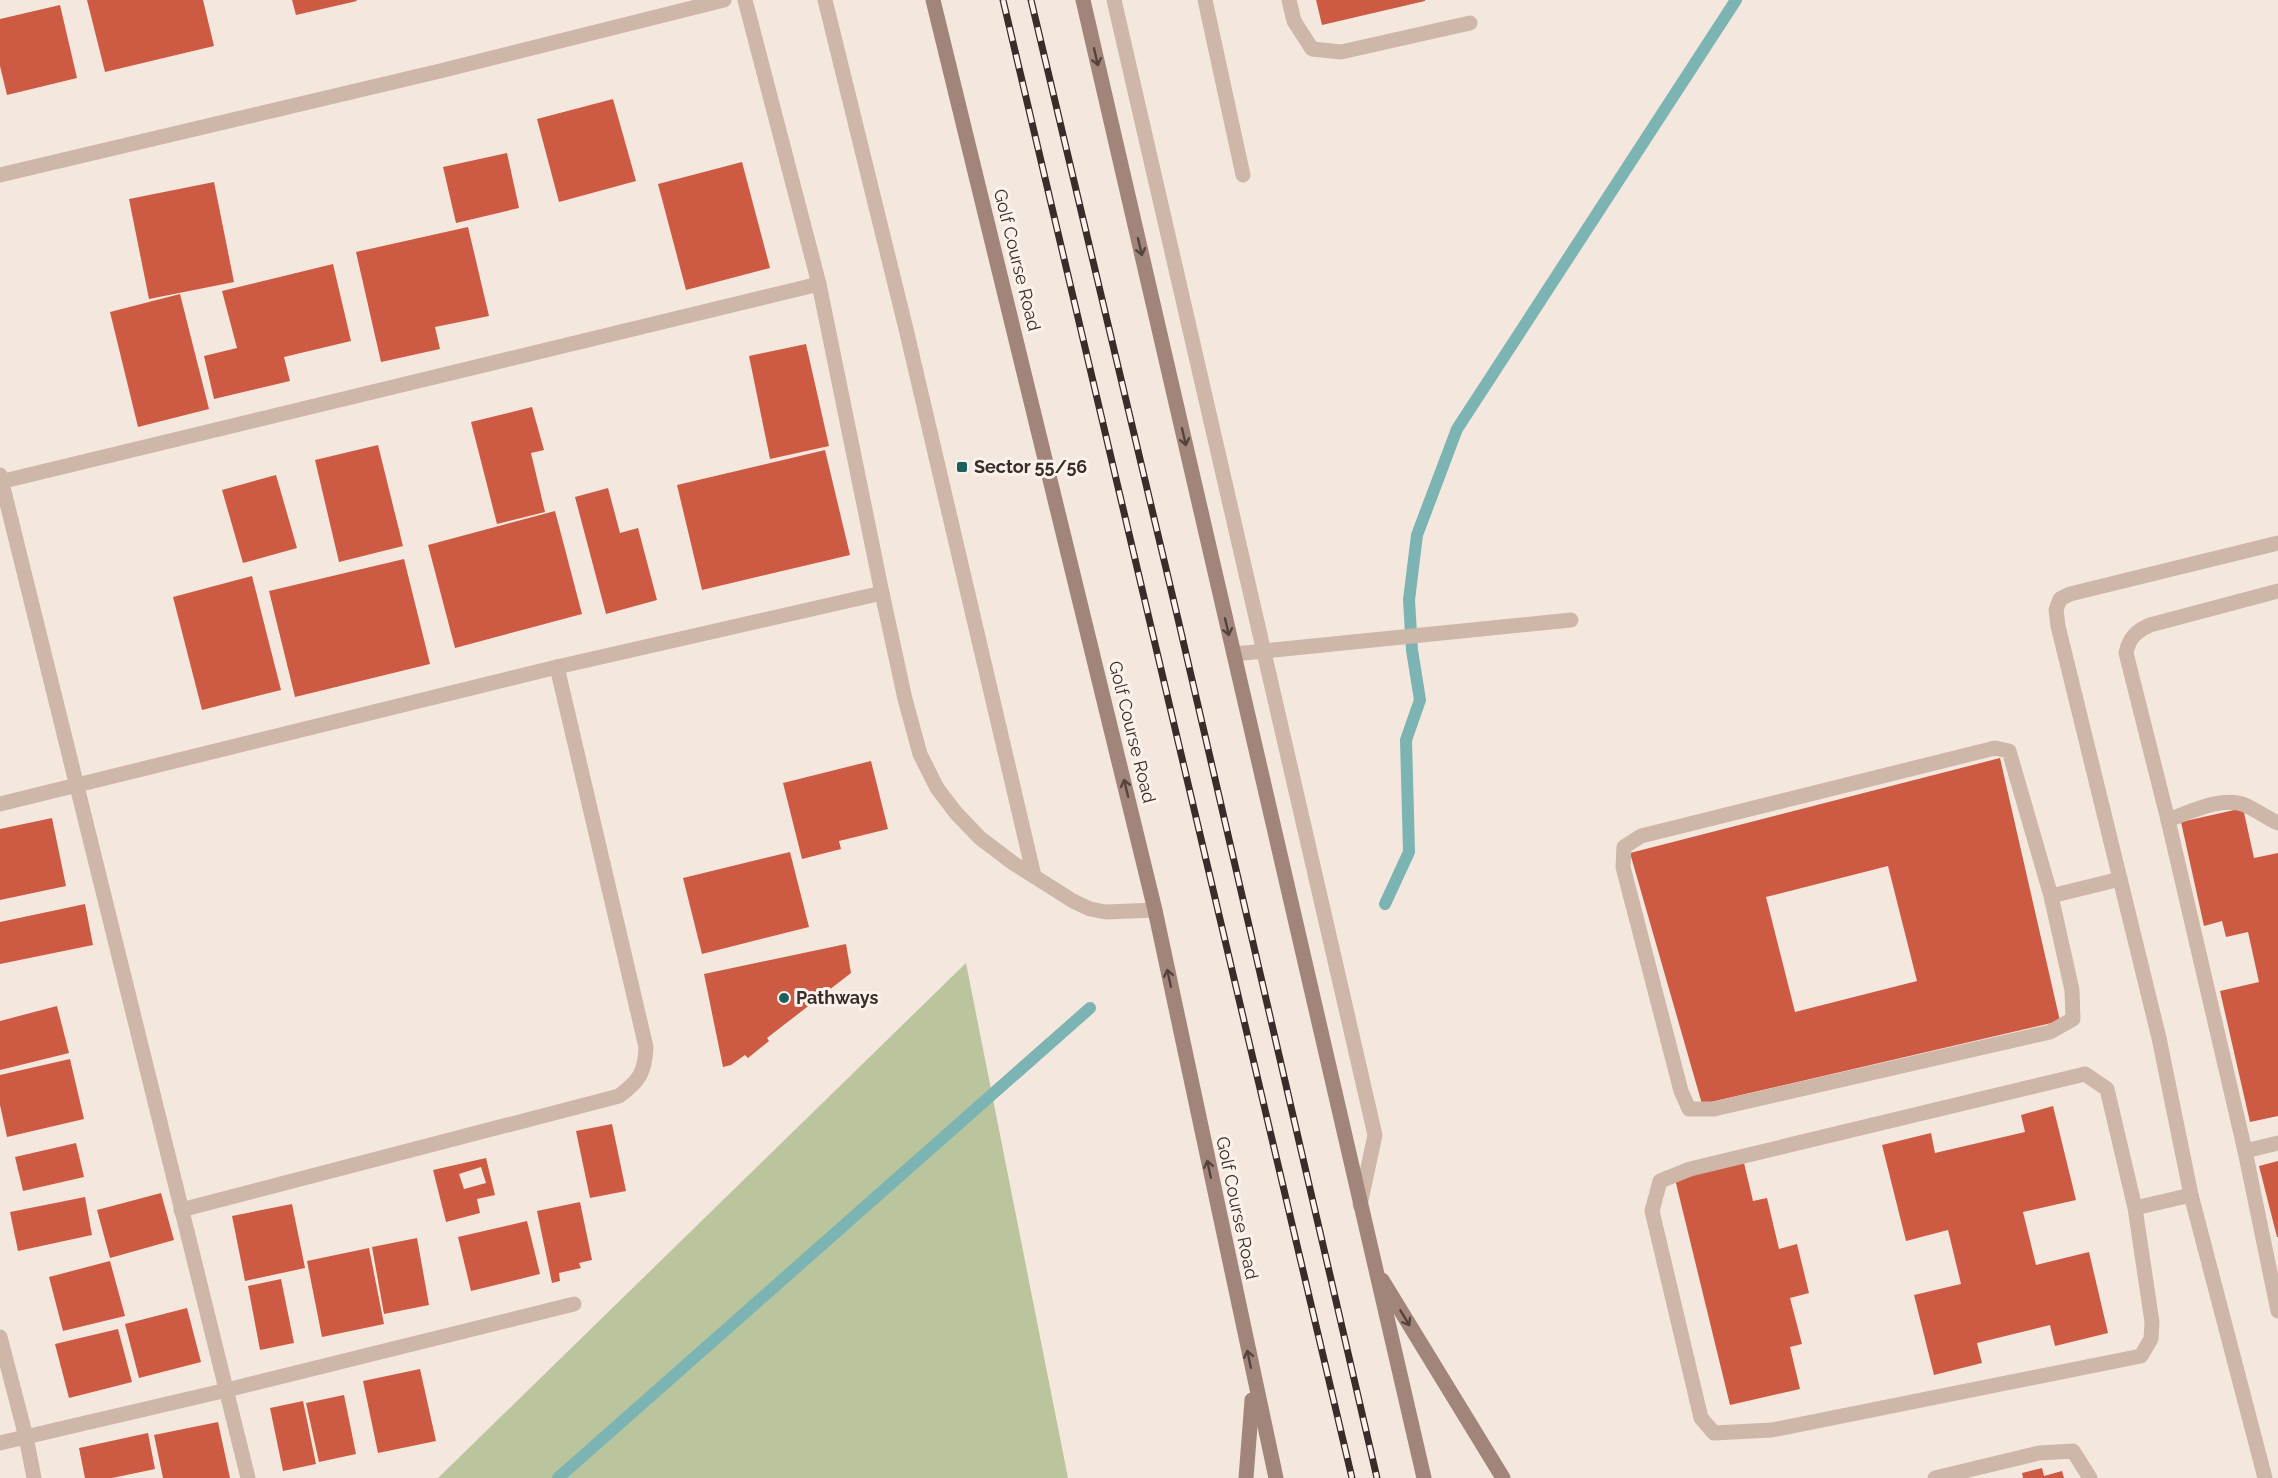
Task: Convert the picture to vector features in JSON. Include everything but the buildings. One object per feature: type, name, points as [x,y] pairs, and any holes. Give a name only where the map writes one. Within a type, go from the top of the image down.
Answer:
[{"type":"main road","name":"Golf Course Road","points":[[933,0],[1155,910],[1275,1478]]},
{"type":"main road","points":[[1083,0],[1424,1478]]},
{"type":"main road","points":[[1374,1268],[1503,1478]]},
{"type":"main road","points":[[1246,1478],[1254,1382]]},
{"type":"street","points":[[0,175],[440,71],[724,0]]},
{"type":"street","points":[[745,0],[819,284],[882,593],[905,699],[920,754],[938,788],[956,813],[980,838],[1034,876],[1090,909],[1106,912],[1155,910]]},
{"type":"street","points":[[825,0],[911,352],[1034,876]]},
{"type":"street","points":[[1114,0],[1375,1135],[1360,1205]]},
{"type":"street","points":[[1205,0],[1242,175]]},
{"type":"street","points":[[1289,0],[1294,21],[1312,50],[1341,52],[1470,22]]},
{"type":"street","points":[[248,1478],[1,480],[819,284]]},
{"type":"street","points":[[2265,1478],[2191,1195],[2159,1038],[2056,610],[2060,599],[2070,594],[2278,543]]},
{"type":"street","points":[[2278,591],[2150,625],[2139,630],[2128,642],[2126,653],[2168,820],[2245,1151],[2278,1311]]},
{"type":"street","points":[[0,804],[557,667],[882,593]]},
{"type":"street","points":[[1234,654],[1571,620]]},
{"type":"street","points":[[182,1210],[619,1096],[636,1083],[645,1065],[646,1047],[557,667]]},
{"type":"street","points":[[1995,748],[2009,751],[2051,896],[2072,990],[2073,1019],[2050,1032],[1714,1109],[1689,1109],[1681,1091],[1623,867],[1624,847],[1641,836],[1995,748]]},
{"type":"street","points":[[2168,820],[2218,804],[2232,803],[2244,805],[2278,823]]},
{"type":"street","points":[[2051,896],[2120,879]]},
{"type":"street","points":[[2085,1074],[2107,1089],[2135,1208],[2152,1322],[2151,1339],[2141,1356],[1772,1430],[1713,1433],[1701,1418],[1652,1211],[1660,1180],[1690,1169],[2085,1074]]},
{"type":"street","points":[[2245,1151],[2278,1143]]},
{"type":"street","points":[[2135,1208],[2191,1195]]},
{"type":"street","points":[[0,1443],[227,1390],[574,1304]]},
{"type":"street","points":[[0,1337],[26,1437],[34,1478]]},
{"type":"street","points":[[1935,1478],[2039,1452],[2073,1451],[2090,1478]]},
{"type":"green space","points":[[966,963],[1068,1478],[438,1478]]},
{"type":"waterway","points":[[1385,904],[1409,852],[1406,740],[1420,700],[1412,650],[1409,600],[1417,535],[1457,429],[1736,0]]},
{"type":"waterway","points":[[558,1478],[1090,1008]]},
{"type":"railway","points":[[1003,0],[1352,1478]]},
{"type":"railway","points":[[1031,0],[1178,619],[1377,1478]]},
{"type":"place","name":"Sector 55/56","points":[[962,467]]},
{"type":"place","name":"Pathways","points":[[784,998]]}]
